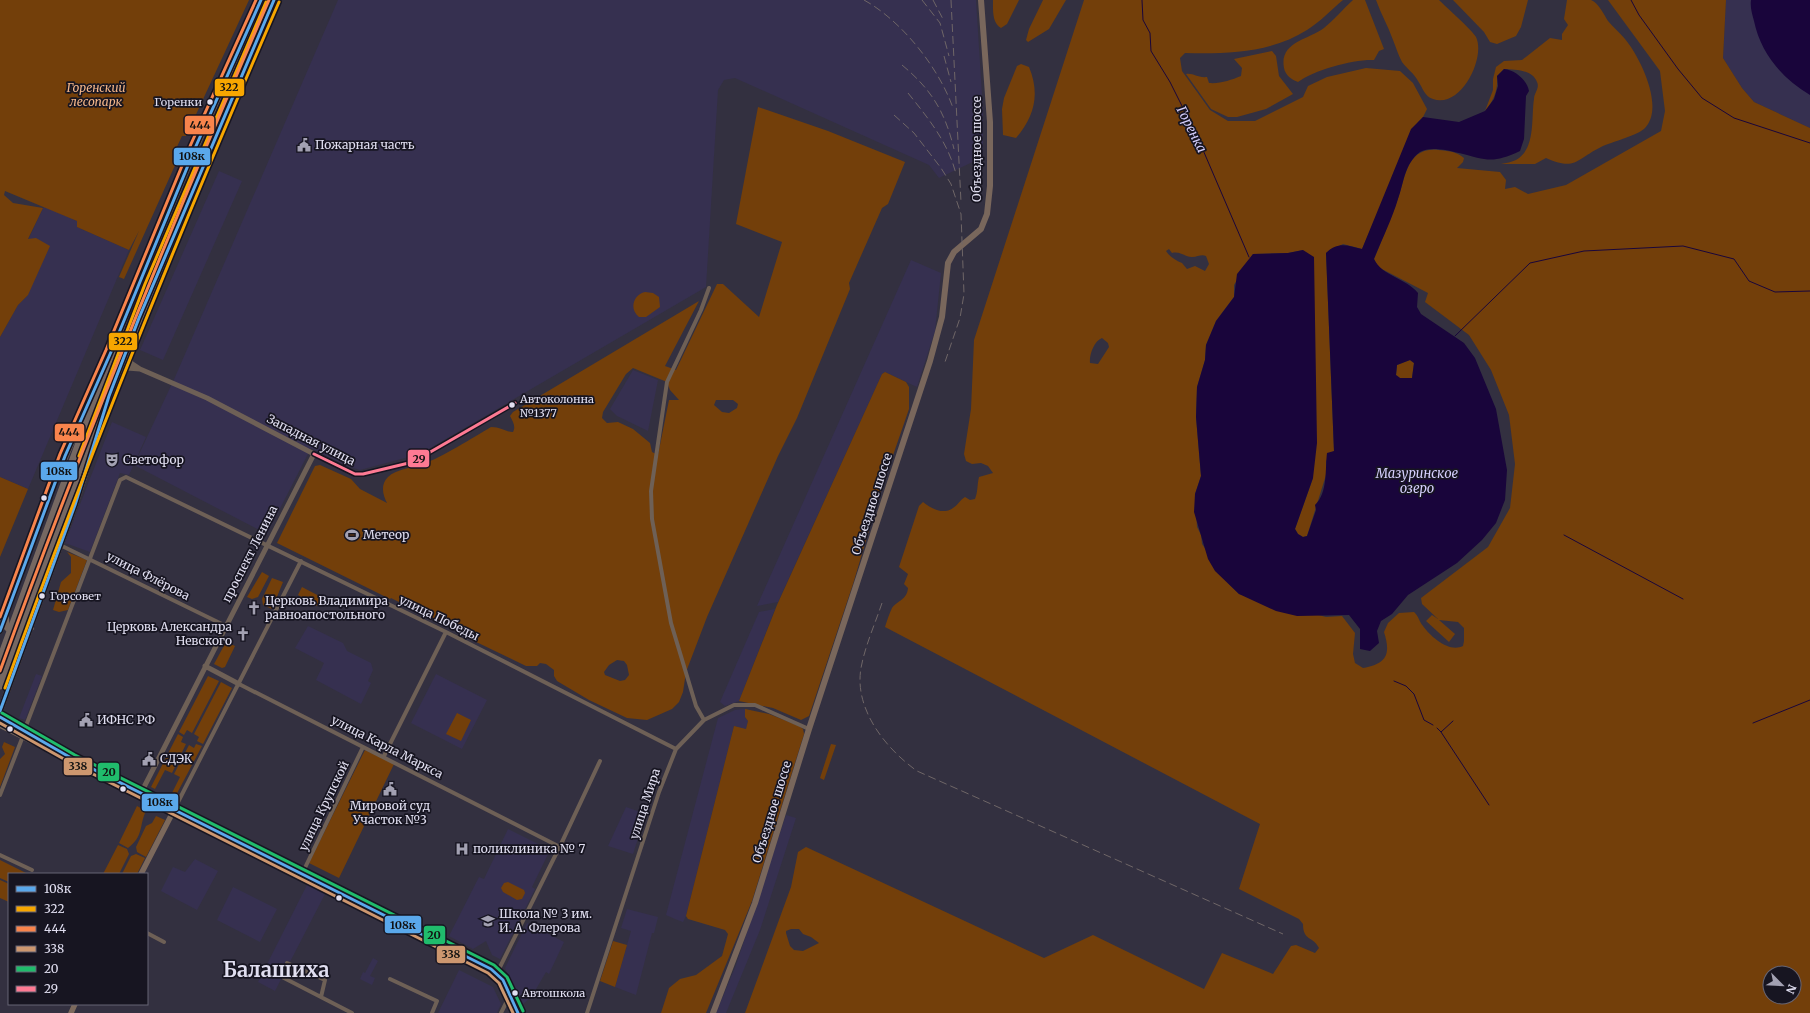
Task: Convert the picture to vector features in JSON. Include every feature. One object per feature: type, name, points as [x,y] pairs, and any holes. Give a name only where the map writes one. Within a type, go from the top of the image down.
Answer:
[{"type":"highway","points":[[0,659],[111,352],[190,160],[261,0]]},
{"type":"highway","points":[[0,686],[29,603],[127,349],[192,189],[274,0]]},
{"type":"main road","name":"Объездное шоссе","points":[[713,1013],[755,903],[809,729],[930,361],[942,317],[948,263],[954,252],[981,229],[987,214],[990,186],[990,122],[982,0]]},
{"type":"main road","points":[[0,631],[52,488],[93,390],[111,352]]},
{"type":"main road","points":[[0,712],[85,476],[109,396]]},
{"type":"main road","points":[[6,615],[6,625],[11,632],[21,633],[31,628]]},
{"type":"main road","points":[[0,717],[23,733]]},
{"type":"main road","points":[[0,725],[23,733],[497,973],[510,995],[518,1013]]},
{"type":"main road","points":[[142,873],[174,810]]},
{"type":"street","points":[[704,720],[696,706],[671,623],[652,519],[651,498],[655,455],[667,382],[701,310],[709,288]]},
{"type":"street","name":"Западная улица","points":[[127,349],[131,363],[140,369],[201,395],[355,474],[363,474],[413,462],[516,403]]},
{"type":"street","points":[[117,376],[127,368],[140,369]]},
{"type":"street","name":"проспект Ленина","points":[[141,793],[314,454]]},
{"type":"street","name":"улица Победы","points":[[91,559],[120,480],[126,477],[446,632],[676,749]]},
{"type":"street","name":"улица Флёрова","points":[[60,545],[226,626]]},
{"type":"street","points":[[0,795],[91,559]]},
{"type":"street","points":[[174,810],[301,561]]},
{"type":"street","points":[[384,756],[446,632]]},
{"type":"street","name":"улица Карла Маркса","points":[[205,666],[560,847]]},
{"type":"street","name":"улица Мира","points":[[587,1013],[666,773],[676,749],[704,720],[734,705],[750,705],[771,711],[809,729]]},
{"type":"street","name":"улица Крупской","points":[[302,874],[363,746]]},
{"type":"street","points":[[497,973],[560,847],[600,761]]},
{"type":"street","points":[[0,855],[32,870]]},
{"type":"street","points":[[148,934],[164,942]]},
{"type":"street","points":[[287,963],[326,980],[321,997]]},
{"type":"street","points":[[284,978],[352,1013]]},
{"type":"street","points":[[390,979],[437,1001],[432,1013]]},
{"type":"street","points":[[502,1013],[510,995]]},
{"type":"shaded area","points":[[338,0],[976,0],[983,111],[983,157],[939,178],[929,165],[735,78],[724,80],[718,90],[706,287],[420,454],[360,470],[347,466],[311,448],[267,534],[134,465],[176,375]]},
{"type":"shaded area","points":[[1726,0],[1810,0],[1810,128],[1754,102],[1742,88],[1723,58]]},
{"type":"shaded area","points":[[219,171],[242,181],[163,360],[140,350]]},
{"type":"shaded area","points":[[44,206],[77,221],[77,227],[129,250],[28,489],[0,477],[0,337],[18,305],[28,295],[28,240]]},
{"type":"shaded area","points":[[911,260],[941,273],[935,331],[917,387],[885,372],[882,374],[778,602],[757,606]]},
{"type":"shaded area","points":[[633,370],[658,380],[648,431],[617,416],[610,409]]},
{"type":"shaded area","points":[[112,422],[146,437],[129,475],[120,473],[90,552],[65,543]]},
{"type":"shaded area","points":[[775,609],[739,701],[725,706],[720,702],[759,612]]},
{"type":"shaded area","points":[[308,626],[343,643],[347,651],[371,663],[373,670],[368,681],[371,683],[361,704],[316,680],[324,663],[295,648]]},
{"type":"shaded area","points":[[36,674],[42,676],[25,720],[19,718]]},
{"type":"shaded area","points":[[436,674],[487,700],[462,749],[411,723]]},
{"type":"shaded area","points":[[745,709],[745,717],[748,721],[746,729],[734,726],[686,916],[683,922],[666,915],[718,718],[735,710]]},
{"type":"shaded area","points":[[626,807],[646,814],[633,854],[608,846]]},
{"type":"shaded area","points":[[786,815],[796,818],[760,930],[726,1013],[716,1013],[736,965]]},
{"type":"shaded area","name":"Школа № 3 им. И. А. Флерова","points":[[508,829],[550,850],[532,887],[535,889],[500,959],[492,955],[486,941],[473,949],[449,936],[479,877],[484,879]]},
{"type":"shaded area","points":[[195,859],[218,871],[197,910],[161,891],[173,867],[185,872]]},
{"type":"shaded area","points":[[308,883],[326,892],[275,991],[258,982]]},
{"type":"shaded area","points":[[233,887],[277,909],[260,942],[217,920]]},
{"type":"shaded area","points":[[627,909],[658,917],[654,933],[652,933],[636,995],[615,987],[631,931],[621,928]]},
{"type":"shaded area","points":[[527,923],[564,942],[549,974],[546,972],[532,996],[521,1006],[505,968]]},
{"type":"shaded area","points":[[373,958],[378,961],[370,976],[375,978],[372,985],[360,979]]},
{"type":"shaded area","points":[[459,970],[493,987],[501,1004],[497,1013],[438,1013]]},
{"type":"green space","name":"Горенский лесопарк","points":[[0,0],[249,0],[186,136],[182,136],[175,151],[181,152],[124,279],[119,277],[139,231],[129,250],[77,227],[77,221],[5,191],[4,195],[13,203],[43,208],[28,239],[36,238],[50,246],[28,295],[18,305],[0,337]]},
{"type":"green space","points":[[993,0],[1019,0],[1007,24],[1001,28],[995,20]]},
{"type":"green space","points":[[1043,0],[1066,0],[1049,29],[1028,42],[1026,40],[1029,29]]},
{"type":"green space","points":[[1084,0],[1343,0],[1312,27],[1293,38],[1279,43],[1263,48],[1232,52],[1185,53],[1180,58],[1182,71],[1210,110],[1228,121],[1255,121],[1303,97],[1308,86],[1327,77],[1366,68],[1400,71],[1413,83],[1427,109],[1423,117],[1418,122],[1362,249],[1343,244],[1326,253],[1334,451],[1326,461],[1326,475],[1307,536],[1303,537],[1298,534],[1295,529],[1313,478],[1303,250],[1288,253],[1253,254],[1234,285],[1234,297],[1216,321],[1206,345],[1205,360],[1197,387],[1196,417],[1201,476],[1195,494],[1197,527],[1201,535],[1202,544],[1229,584],[1239,594],[1326,617],[1342,616],[1355,633],[1353,654],[1355,663],[1363,668],[1377,664],[1385,657],[1387,646],[1384,632],[1388,623],[1399,613],[1414,612],[1426,630],[1435,639],[1446,646],[1458,648],[1463,646],[1464,628],[1458,622],[1439,620],[1455,634],[1449,642],[1426,621],[1432,615],[1438,619],[1422,604],[1421,598],[1488,547],[1510,508],[1515,464],[1509,415],[1491,370],[1469,335],[1425,302],[1428,293],[1378,267],[1374,259],[1400,192],[1408,166],[1419,154],[1427,150],[1438,150],[1455,153],[1464,158],[1463,162],[1457,168],[1500,172],[1506,180],[1505,189],[1515,187],[1528,194],[1566,185],[1661,131],[1665,111],[1660,71],[1608,0],[1726,0],[1723,58],[1742,88],[1754,102],[1810,128],[1810,1013],[745,1013],[791,887],[798,852],[806,847],[1044,958],[1093,935],[1204,989],[1222,953],[1273,974],[1291,946],[1296,945],[1315,953],[1319,948],[1317,944],[1306,936],[1303,929],[1303,924],[1299,919],[1239,889],[1260,824],[885,627],[892,608],[906,595],[907,592],[908,588],[904,584],[908,574],[899,567],[919,506],[923,502],[934,509],[945,511],[955,507],[965,497],[970,500],[975,499],[979,477],[993,473],[988,466],[981,463],[972,464],[966,461],[964,454],[971,409],[974,340]],"holes":[[[1169,249],[1172,253],[1178,253],[1189,257],[1206,256],[1209,264],[1205,271],[1195,266],[1187,269],[1182,263],[1169,255],[1166,251]],[[1102,338],[1108,343],[1109,347],[1098,364],[1090,363],[1090,356],[1093,349],[1097,342]],[[791,929],[799,929],[803,934],[811,937],[819,943],[803,951],[794,950],[790,946],[786,933],[786,931]]]},
{"type":"green space","points":[[1353,0],[1365,0],[1384,49],[1379,51],[1374,60],[1356,61],[1334,66],[1314,73],[1298,82],[1289,77],[1284,68],[1284,59],[1286,52],[1290,47],[1324,28]]},
{"type":"green space","points":[[1376,0],[1439,0],[1470,29],[1476,37],[1478,46],[1477,57],[1469,79],[1462,89],[1453,96],[1443,100],[1430,98],[1424,92],[1415,76],[1402,62]]},
{"type":"green space","points":[[1453,0],[1528,0],[1521,27],[1516,36],[1497,44],[1490,42],[1484,32]]},
{"type":"green space","points":[[1567,0],[1591,0],[1594,2],[1599,6],[1608,21],[1631,47],[1648,82],[1652,108],[1650,119],[1642,131],[1601,147],[1580,160],[1570,164],[1556,162],[1546,158],[1535,164],[1501,164],[1516,160],[1527,148],[1530,141],[1534,97],[1538,84],[1535,78],[1527,72],[1504,69],[1497,76],[1495,95],[1485,111],[1493,90],[1493,79],[1496,67],[1504,61],[1522,60],[1550,38],[1562,40],[1562,34],[1568,25],[1564,19]]},
{"type":"green space","points":[[1272,51],[1276,56],[1279,76],[1293,94],[1266,109],[1237,117],[1228,117],[1211,109],[1186,74],[1207,77],[1209,83],[1225,81],[1241,76],[1242,68],[1234,59]]},
{"type":"green space","points":[[1021,64],[1029,67],[1035,95],[1034,104],[1028,121],[1016,138],[1003,135],[1002,109],[1004,98],[1017,66]]},
{"type":"green space","points":[[758,107],[828,131],[905,162],[888,204],[882,208],[849,283],[850,289],[797,418],[778,456],[707,617],[686,672],[683,692],[679,702],[672,709],[647,720],[627,718],[589,700],[557,681],[554,676],[554,670],[546,664],[540,663],[537,666],[526,666],[468,638],[464,628],[452,620],[442,622],[424,614],[420,605],[413,603],[409,607],[391,598],[390,599],[277,543],[315,466],[320,465],[351,479],[360,489],[387,503],[383,493],[383,487],[385,480],[391,474],[431,461],[491,427],[513,432],[514,426],[510,416],[513,412],[699,301],[665,366],[676,370],[717,284],[723,284],[759,317],[782,242],[736,224]],"holes":[[[633,368],[667,382],[670,390],[679,400],[669,400],[658,455],[652,452],[650,443],[633,429],[618,422],[607,423],[602,418],[603,412],[626,374]],[[716,400],[733,400],[738,404],[737,408],[729,413],[722,412],[714,405]],[[617,660],[624,661],[627,665],[629,675],[625,680],[620,681],[605,675],[604,672],[609,665]]]},
{"type":"green space","points":[[645,292],[653,293],[659,297],[660,307],[646,317],[639,317],[633,306],[635,299]]},
{"type":"green space","points":[[1410,360],[1414,363],[1412,378],[1400,378],[1396,375],[1397,365]]},
{"type":"green space","points":[[885,372],[906,382],[909,387],[909,409],[881,490],[853,584],[809,716],[801,720],[773,708],[739,701],[777,605],[882,374]]},
{"type":"green space","points":[[0,477],[28,489],[0,557]]},
{"type":"green space","points":[[67,552],[87,560],[68,610],[59,612],[53,610],[61,582],[71,573],[71,557]]},
{"type":"green space","points":[[262,572],[269,576],[258,597],[252,599],[247,597]]},
{"type":"green space","points":[[272,578],[283,582],[272,609],[263,605],[262,599]]},
{"type":"green space","points":[[302,587],[321,597],[317,606],[298,595]]},
{"type":"green space","points":[[226,642],[235,646],[225,667],[222,668],[214,664]]},
{"type":"green space","points":[[208,676],[219,681],[192,733],[187,730],[184,735],[179,732]]},
{"type":"green space","points":[[221,682],[232,688],[203,744],[197,741],[199,737],[194,734]]},
{"type":"green space","points":[[745,709],[769,714],[799,726],[803,729],[804,734],[752,901],[706,1013],[661,1013],[669,988],[680,979],[696,975],[722,956],[728,934],[725,930],[688,919],[686,916],[734,726],[746,729],[748,721],[745,717]]},
{"type":"green space","points":[[457,713],[471,720],[461,741],[446,734]]},
{"type":"green space","points":[[178,734],[183,737],[181,742],[186,744],[172,773],[165,770],[155,789],[151,787]]},
{"type":"green space","points":[[4,742],[15,747],[0,787],[0,759],[5,754],[2,747]]},
{"type":"green space","points":[[196,744],[202,746],[174,799],[170,797],[180,777],[174,774],[189,745],[194,748]]},
{"type":"green space","points":[[831,744],[836,745],[824,780],[820,778]]},
{"type":"green space","points":[[365,750],[394,764],[339,878],[309,863]]},
{"type":"green space","points":[[137,806],[146,811],[139,835],[133,844],[128,848],[119,843]]},
{"type":"green space","points":[[156,816],[165,820],[146,857],[137,852],[136,847],[146,826],[152,823]]},
{"type":"green space","points":[[118,845],[127,849],[129,854],[120,873],[104,873]]},
{"type":"green space","points":[[136,854],[145,858],[138,873],[122,873],[131,856]]},
{"type":"green space","points":[[0,860],[26,873],[8,873],[8,882],[0,878]]},
{"type":"green space","points":[[0,880],[8,884],[8,902],[0,898]]},
{"type":"green space","points":[[508,882],[524,890],[525,893],[522,899],[517,900],[503,892],[501,888],[504,883]]},
{"type":"green space","points":[[613,941],[627,945],[615,987],[600,981]]},
{"type":"water","points":[[1751,0],[1810,0],[1810,95],[1790,81],[1767,54],[1757,33],[1751,10]]},
{"type":"water","name":"Мазуринское озеро","points":[[1504,69],[1512,71],[1523,79],[1528,87],[1529,91],[1526,96],[1524,139],[1520,151],[1503,158],[1490,160],[1439,149],[1428,149],[1420,152],[1411,162],[1405,174],[1393,214],[1374,259],[1378,265],[1388,273],[1413,288],[1418,293],[1417,307],[1421,314],[1464,343],[1475,358],[1496,409],[1507,470],[1505,500],[1496,523],[1482,540],[1457,563],[1408,595],[1392,614],[1381,621],[1377,631],[1379,643],[1370,651],[1360,649],[1360,629],[1349,615],[1297,616],[1276,611],[1239,594],[1215,571],[1208,559],[1194,512],[1195,494],[1201,476],[1196,417],[1197,387],[1205,360],[1206,345],[1216,321],[1234,297],[1237,274],[1253,254],[1288,253],[1303,250],[1314,257],[1317,443],[1313,478],[1295,529],[1298,534],[1303,537],[1307,536],[1316,510],[1315,505],[1322,494],[1324,487],[1327,453],[1334,451],[1326,253],[1330,249],[1343,245],[1362,249],[1411,129],[1423,117],[1459,122],[1485,111],[1494,99],[1498,86],[1497,76]],"holes":[[[1410,360],[1414,363],[1412,378],[1400,378],[1396,375],[1397,365]]]},
{"type":"waterway","name":"Горенка","points":[[1142,0],[1143,20],[1150,33],[1151,51],[1170,82],[1197,136],[1249,257]]},
{"type":"waterway","points":[[1631,0],[1639,15],[1678,69],[1702,98],[1734,118],[1810,143]]},
{"type":"waterway","points":[[1455,336],[1530,263],[1584,251],[1683,246],[1734,259],[1749,281],[1775,292],[1810,291]]},
{"type":"waterway","points":[[1564,535],[1683,599]]},
{"type":"waterway","points":[[1394,681],[1406,686],[1414,694],[1424,720],[1433,725]]},
{"type":"waterway","points":[[1753,723],[1810,700]]},
{"type":"waterway","points":[[1437,728],[1441,732],[1453,721]]},
{"type":"waterway","points":[[1441,732],[1489,805]]},
{"type":"railway","points":[[864,0],[892,20],[918,47],[939,77],[953,108]]},
{"type":"railway","points":[[922,0],[940,23],[949,56]]},
{"type":"railway","points":[[933,0],[944,21]]},
{"type":"railway","points":[[951,0],[961,202]]},
{"type":"railway","points":[[944,56],[951,82]]},
{"type":"railway","points":[[902,65],[922,83],[936,102],[942,113],[954,149]]},
{"type":"railway","points":[[908,93],[930,121],[943,141],[956,174]]},
{"type":"railway","points":[[894,115],[914,133],[941,168],[951,184],[961,214],[964,294],[960,318],[945,362]]},
{"type":"railway","points":[[882,603],[870,635],[861,668],[860,683],[862,698],[867,713],[874,726],[883,739],[905,762],[917,771],[1283,934]]},
{"type":"transit line","name":"444","points":[[0,617],[60,454],[106,350],[191,144],[256,0]]},
{"type":"transit line","name":"108к","points":[[0,631],[65,456],[111,352],[196,146],[261,0]]},
{"type":"transit line","name":"444","points":[[0,671],[63,501],[129,333],[269,0]]},
{"type":"transit line","name":"108к","points":[[0,711],[75,505],[109,396],[139,318],[274,0]]},
{"type":"transit line","name":"322","points":[[79,456],[145,284],[266,2]]},
{"type":"transit line","name":"322","points":[[5,688],[69,515],[136,343],[279,2]]},
{"type":"transit line","name":"29","points":[[314,454],[355,474],[363,474],[413,462],[515,403]]},
{"type":"transit line","name":"20","points":[[2,713],[75,755],[494,965],[507,977],[523,1011]]},
{"type":"transit line","name":"108к","points":[[0,717],[73,759],[491,969],[503,980],[518,1013]]},
{"type":"transit line","name":"338","points":[[0,723],[71,763],[488,973],[499,983],[513,1013]]},
{"type":"place","name":"Горенки","points":[[210,102]]},
{"type":"place","name":"Пожарная часть","points":[[304,145]]},
{"type":"place","name":"Автоколонна №1377","points":[[512,405]]},
{"type":"place","name":"Светофор","points":[[112,460]]},
{"type":"place","name":"Метеор","points":[[352,535]]},
{"type":"place","name":"Горсовет","points":[[42,596]]},
{"type":"place","name":"Церковь Владимира равноапостольного","points":[[254,608]]},
{"type":"place","name":"Церковь Александра Невского","points":[[243,634]]},
{"type":"place","name":"ИФНС РФ","points":[[86,720]]},
{"type":"place","name":"СДЭК","points":[[149,759]]},
{"type":"place","name":"Мировой суд Участок №3","points":[[390,789]]},
{"type":"place","name":"поликлиника № 7","points":[[462,849]]},
{"type":"place","name":"Школа № 3 им. И. А. Флерова","points":[[488,921]]},
{"type":"place","name":"Автошкола","points":[[515,993]]},
{"type":"district","name":"Балашиха","points":[[276,970]]}]
